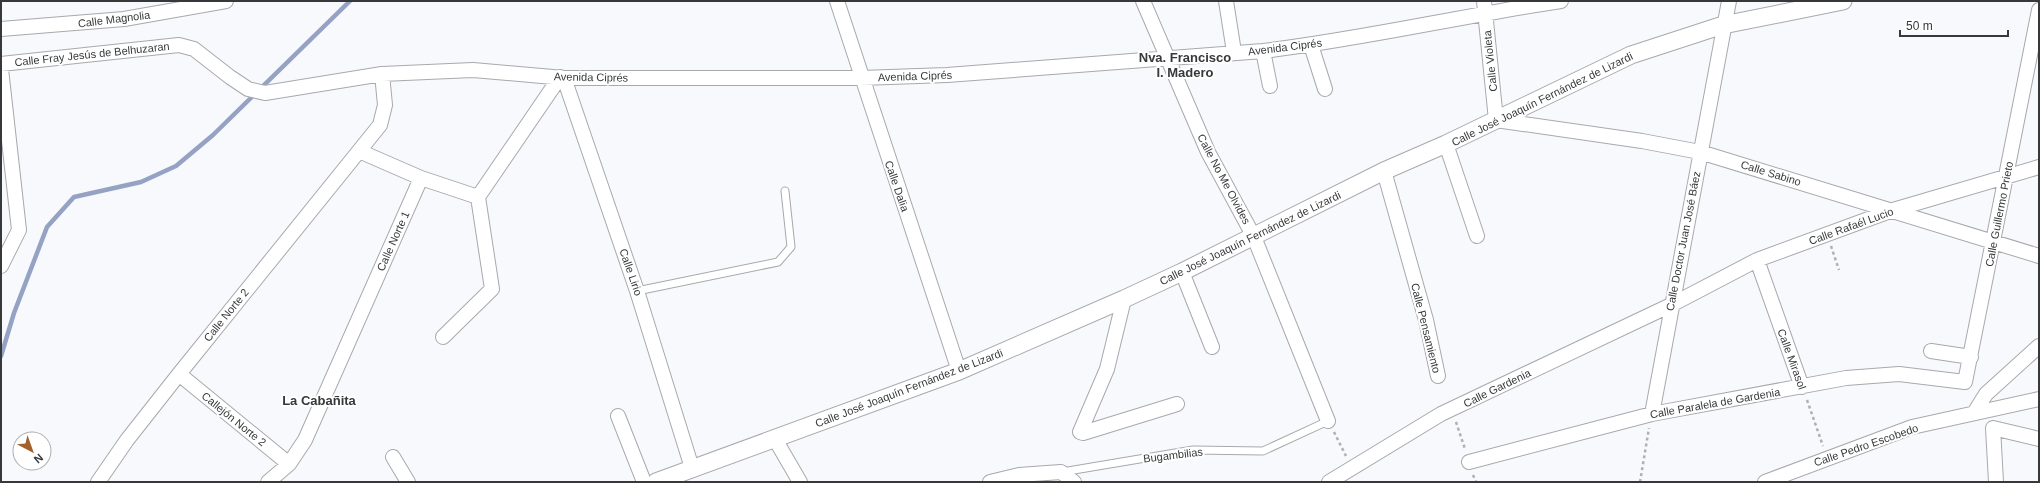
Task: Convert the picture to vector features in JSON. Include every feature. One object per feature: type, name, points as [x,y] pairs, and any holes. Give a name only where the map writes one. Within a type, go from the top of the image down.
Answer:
[{"type":"street","name":"Calle Dalia","points":[[837,1],[861,78],[959,371]]},
{"type":"street","name":"Calle No Me Olvides","points":[[1143,1],[1208,152],[1254,237],[1328,421]]},
{"type":"street","points":[[1226,1],[1234,52]]},
{"type":"street","name":"Avenida Ciprés","points":[[265,93],[382,74],[473,70],[562,78],[861,78],[947,75],[1311,45],[1485,7],[1561,1]]},
{"type":"street","name":"Calle Doctor Juan José Báez","points":[[1652,414],[1723,24],[1729,1]]},
{"type":"street","name":"Calle José Joaquín Fernández de Lizardi","points":[[656,482],[959,371],[1124,299],[1254,237],[1384,171],[1446,144],[1631,55],[1723,24],[1843,1]]},
{"type":"street","name":"Calle Magnolia","points":[[1,29],[124,20],[217,2]]},
{"type":"street","name":"Calle Violeta","points":[[1485,7],[1496,120]]},
{"type":"street","name":"Calle Guillermo Prieto","points":[[1965,382],[2039,10]]},
{"type":"street","name":"Calle Fray Jesús de Belhuzaran","points":[[1,64],[179,44],[194,49],[248,89],[265,93]]},
{"type":"street","points":[[1311,45],[1325,89]]},
{"type":"street","points":[[1263,50],[1270,86]]},
{"type":"street","points":[[1,69],[19,230],[1,266]]},
{"type":"street","name":"Calle Norte 2","points":[[98,482],[126,440],[178,374],[380,125],[384,114],[385,105],[382,74]]},
{"type":"street","points":[[443,336],[492,289],[478,197],[562,78]]},
{"type":"street","name":"Calle Lirio","points":[[562,78],[637,291],[692,468]]},
{"type":"street","name":"Calle Sabino","points":[[1496,120],[1642,141],[1700,152],[2039,256]]},
{"type":"street","points":[[1446,144],[1477,236]]},
{"type":"street","points":[[359,151],[421,178],[478,197]]},
{"type":"street","name":"Calle Rafaél Lucio","points":[[1671,305],[1757,260],[1893,210],[2006,178],[2039,167]]},
{"type":"street","name":"Calle Pensamiento","points":[[1384,171],[1426,320],[1438,376]]},
{"type":"street","name":"Calle Norte 1","points":[[268,482],[289,464],[305,440],[421,178]]},
{"type":"street","name":"Calle Mirasol","points":[[1757,260],[1802,387]]},
{"type":"street","points":[[1182,272],[1212,347]]},
{"type":"street","points":[[1124,299],[1107,369],[1080,432],[1083,433],[1177,404]]},
{"type":"street","name":"Calle Gardenia","points":[[1329,482],[1441,414],[1671,305]]},
{"type":"street","points":[[1974,413],[1986,394],[2039,346]]},
{"type":"street","points":[[1931,351],[1971,357]]},
{"type":"street","name":"Callejón Norte 2","points":[[178,374],[289,464]]},
{"type":"street","name":"Calle Paralela de Gardenia","points":[[1469,462],[1652,414],[1846,378],[1898,374],[1965,382]]},
{"type":"street","name":"Calle Pedro Escobedo","points":[[1765,482],[1912,427],[2039,398]]},
{"type":"street","points":[[618,416],[644,482]]},
{"type":"street","points":[[1996,482],[1993,428],[2039,439]]},
{"type":"street","points":[[775,439],[800,482]]},
{"type":"street","points":[[393,456],[408,482]]},
{"type":"street","points":[[993,482],[1019,475],[1061,472],[1074,482]]},
{"type":"lane","points":[[637,291],[778,262],[791,247],[785,190]]},
{"type":"lane","name":"Bugambilias","points":[[1061,472],[1193,450],[1263,450],[1328,421]]},
{"type":"path","points":[[1828,234],[1839,270]]},
{"type":"path","name":"Calle Mirasol","points":[[1802,387],[1827,458]]},
{"type":"path","points":[[1452,409],[1476,482]]},
{"type":"path","points":[[1640,482],[1652,414]]},
{"type":"path","points":[[1328,421],[1352,467]]},
{"type":"waterway","points":[[1,356],[14,313],[47,227],[74,197],[141,182],[176,166],[213,135],[350,1]]},
{"type":"district","name":"Nva. Francisco I. Madero","points":[[1185,64]]},
{"type":"district","name":"La Cabañita","points":[[319,400]]}]
